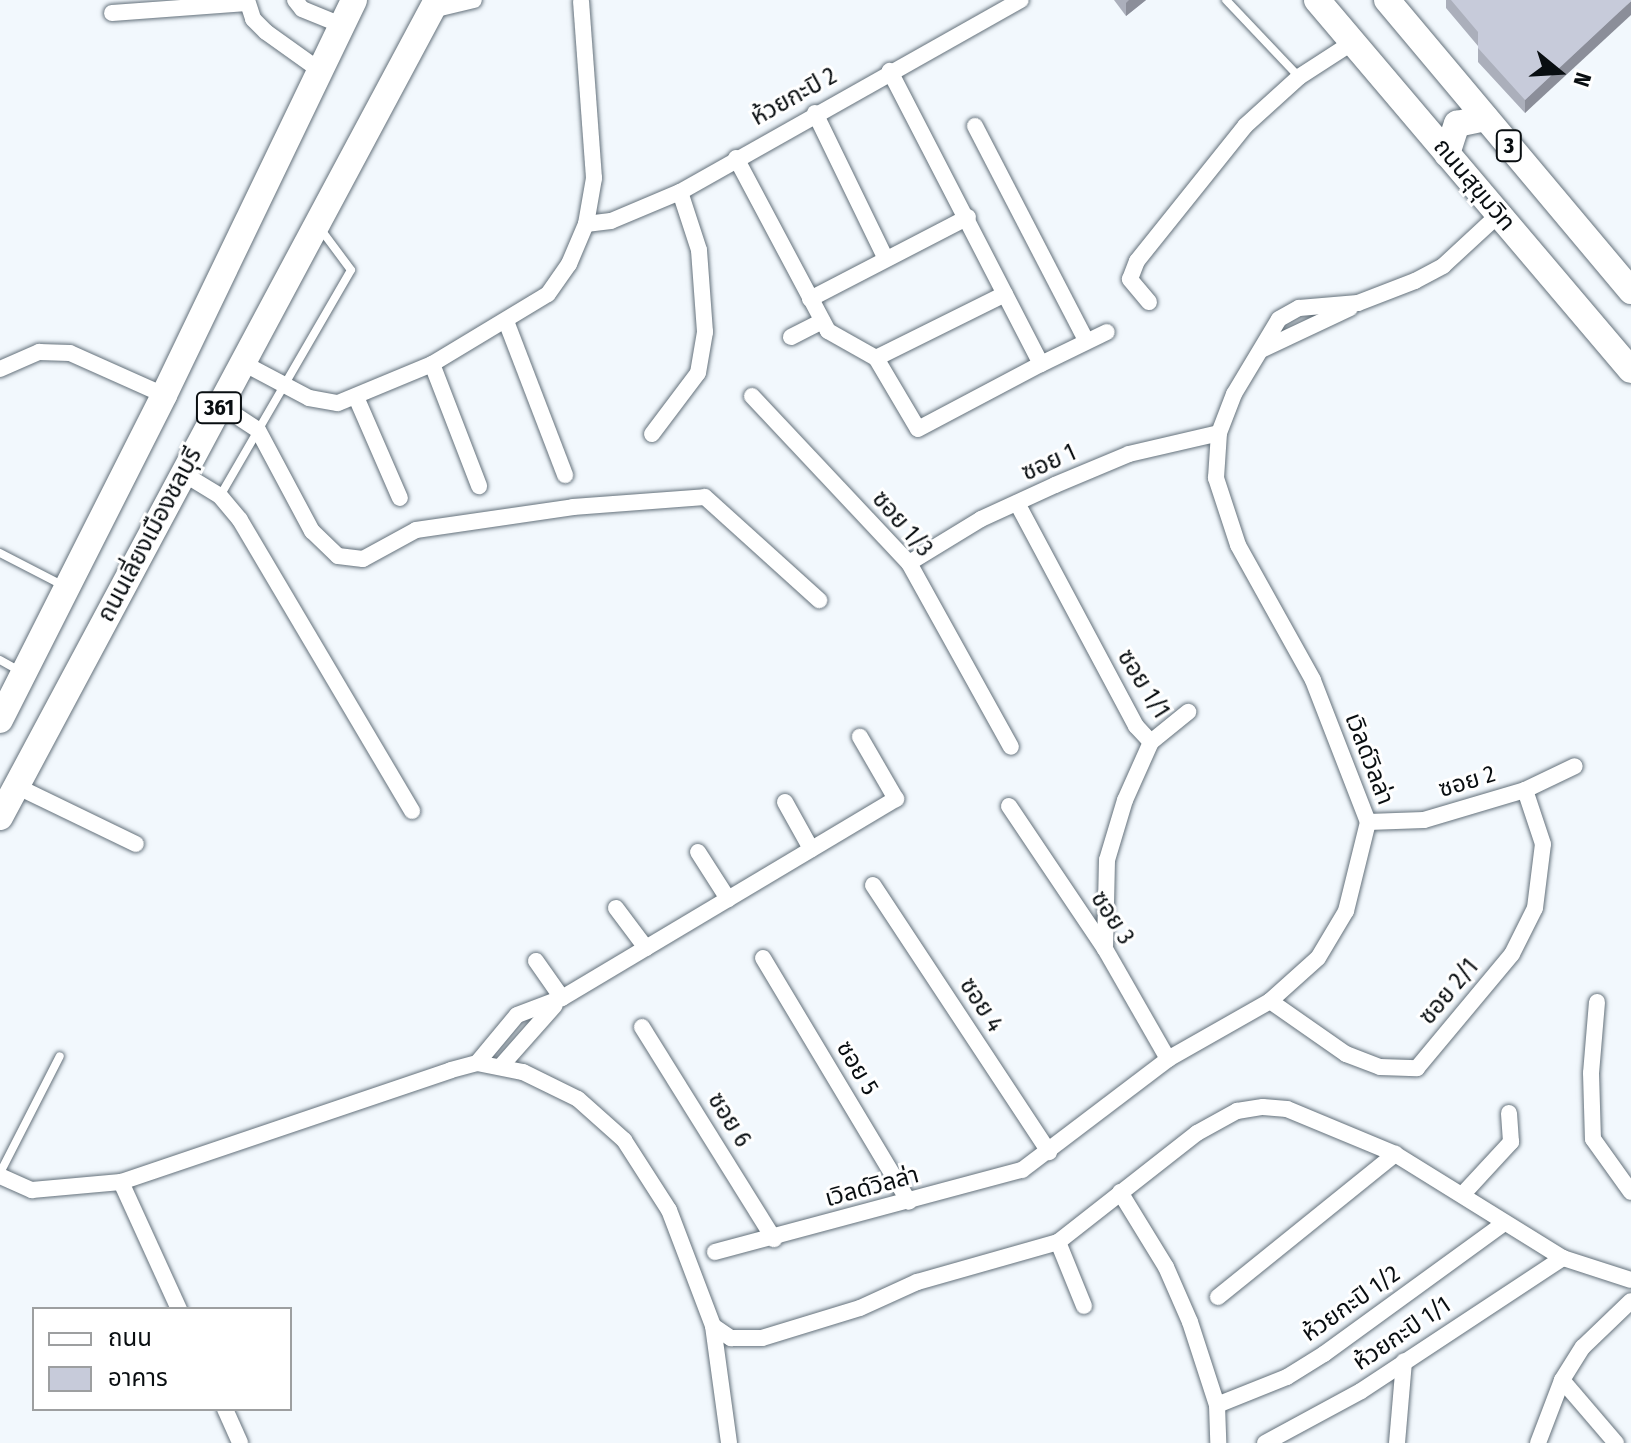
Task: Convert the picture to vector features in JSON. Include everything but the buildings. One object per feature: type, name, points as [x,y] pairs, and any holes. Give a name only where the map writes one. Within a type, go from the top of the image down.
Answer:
[{"type":"main road","name":"ถนนเลี่ยงเมืองชลบุรี","points":[[0,720],[164,395],[354,0]]},
{"type":"main road","name":"ถนนสุขุมวิท","points":[[1317,0],[1631,370]]},
{"type":"main road","name":"3","points":[[1387,0],[1631,291]]},
{"type":"main road","name":"ถนนเลี่ยงเมืองชลบุรี","points":[[0,817],[434,5]]},
{"type":"main road","points":[[1447,154],[1457,124],[1485,118]]},
{"type":"street","points":[[295,0],[302,9],[341,25]]},
{"type":"street","points":[[434,5],[474,0]]},
{"type":"street","points":[[243,363],[283,386],[338,403],[432,364],[548,294],[569,264],[586,224],[595,141],[580,0],[599,0]]},
{"type":"street","name":"ห้วยกะปิ 2","points":[[586,224],[611,221],[680,192],[815,113],[1021,0]]},
{"type":"street","points":[[112,13],[247,2],[266,32],[319,70]]},
{"type":"street","points":[[1149,302],[1130,279],[1130,270],[1245,126],[1299,77],[1353,42]]},
{"type":"street","points":[[890,71],[968,217],[1041,364]]},
{"type":"street","points":[[815,113],[886,259]]},
{"type":"street","points":[[975,126],[1086,340]]},
{"type":"street","points":[[736,158],[828,331],[876,358],[918,429],[1086,340],[1107,332]]},
{"type":"street","points":[[652,434],[698,373],[705,332],[699,250],[680,192]]},
{"type":"street","name":"เวิลด์วิลล่า","points":[[715,1252],[774,1239],[1022,1170],[1168,1059],[1270,1001],[1318,958],[1346,911],[1368,822],[1313,680],[1238,545],[1216,478],[1219,433],[1258,352],[1443,266],[1498,215]]},
{"type":"street","points":[[810,299],[968,217]]},
{"type":"street","points":[[876,358],[1005,294]]},
{"type":"street","points":[[506,321],[565,475]]},
{"type":"street","points":[[791,337],[822,321]]},
{"type":"street","points":[[0,369],[39,352],[70,353],[164,395]]},
{"type":"street","points":[[432,364],[479,486]]},
{"type":"street","name":"ซอย 1/3","points":[[752,396],[909,563],[1011,747]]},
{"type":"street","points":[[356,397],[400,498]]},
{"type":"street","points":[[220,405],[258,430],[312,531],[338,556],[363,559],[416,530],[573,507],[705,497],[819,600]]},
{"type":"street","name":"ซอย 1","points":[[909,563],[1017,503],[1129,454],[1219,433]]},
{"type":"street","points":[[184,474],[220,496],[240,520],[412,811]]},
{"type":"street","name":"ซอย 1/1","points":[[1017,503],[1136,726],[1151,742],[1125,800],[1107,860],[1105,949]]},
{"type":"street","points":[[1151,742],[1188,712]]},
{"type":"street","points":[[477,1063],[517,1015],[562,998],[896,799],[860,737]]},
{"type":"street","name":"ซอย 2","points":[[1368,822],[1424,820],[1525,790],[1575,766]]},
{"type":"street","points":[[16,786],[136,844]]},
{"type":"street","name":"ซอย 2/1","points":[[1270,1001],[1346,1054],[1380,1067],[1417,1068],[1512,954],[1535,908],[1543,844],[1525,790]]},
{"type":"street","points":[[785,802],[811,849]]},
{"type":"street","name":"ซอย 3","points":[[1009,806],[1105,949],[1168,1059]]},
{"type":"street","points":[[698,852],[728,899]]},
{"type":"street","name":"ซอย 4","points":[[873,885],[1049,1152]]},
{"type":"street","points":[[616,908],[646,948]]},
{"type":"street","name":"ซอย 5","points":[[763,958],[909,1202]]},
{"type":"street","points":[[536,961],[562,998]]},
{"type":"street","points":[[501,1066],[562,998]]},
{"type":"street","points":[[1597,1002],[1591,1073],[1593,1139],[1631,1192]]},
{"type":"street","name":"ซอย 6","points":[[642,1027],[774,1239]]},
{"type":"street","points":[[0,1174],[32,1190],[121,1182],[477,1063],[501,1066],[543,1079],[578,1099],[624,1140],[669,1210],[713,1326],[729,1443]]},
{"type":"street","points":[[713,1326],[731,1338],[762,1338],[860,1308],[917,1282],[1058,1242],[1197,1133],[1237,1111],[1263,1107],[1287,1109],[1395,1154],[1463,1194],[1503,1224],[1563,1258],[1631,1280]]},
{"type":"street","points":[[1463,1194],[1511,1142],[1509,1113]]},
{"type":"street","points":[[1218,1297],[1395,1154]]},
{"type":"street","points":[[121,1182],[178,1307]]},
{"type":"street","points":[[1120,1192],[1166,1267],[1217,1405],[1218,1443]]},
{"type":"street","name":"ห้วยกะปิ 1/2","points":[[1217,1405],[1287,1377],[1324,1354],[1503,1224]]},
{"type":"street","points":[[1058,1242],[1084,1306]]},
{"type":"street","name":"ห้วยกะปิ 1/1","points":[[1265,1443],[1404,1361],[1563,1258]]},
{"type":"street","points":[[1538,1443],[1562,1380],[1583,1347],[1631,1301]]},
{"type":"street","points":[[1397,1443],[1404,1361]]},
{"type":"street","points":[[1562,1380],[1616,1443]]},
{"type":"street","points":[[226,1411],[240,1443]]},
{"type":"lane","points":[[1226,0],[1299,77]]},
{"type":"lane","points":[[220,496],[351,270],[316,223]]},
{"type":"lane","points":[[0,553],[68,588]]},
{"type":"lane","points":[[0,660],[24,673]]},
{"type":"lane","points":[[0,1174],[60,1056]]}]
